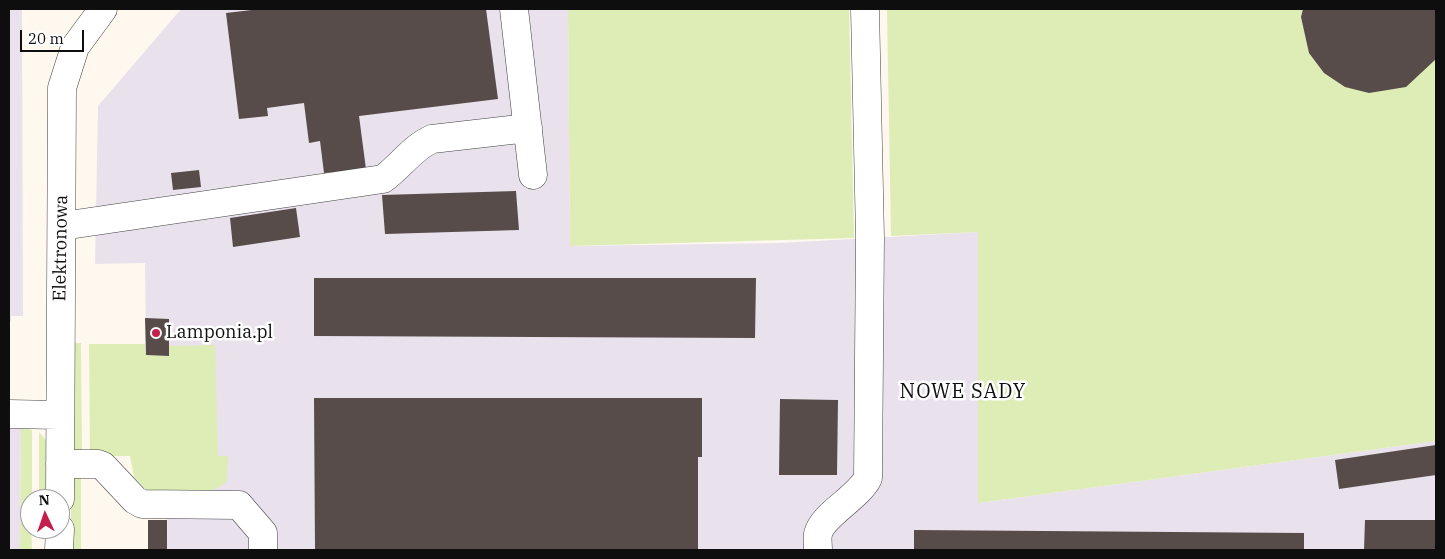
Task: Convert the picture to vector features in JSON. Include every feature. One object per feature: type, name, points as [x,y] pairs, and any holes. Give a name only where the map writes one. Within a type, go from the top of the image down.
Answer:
[{"type":"street","name":"Elektronowa","points":[[60,489],[62,88],[75,47],[103,9]]},
{"type":"street","points":[[514,9],[533,175]]},
{"type":"street","points":[[818,550],[818,534],[822,525],[863,488],[868,478],[870,237],[864,9]]},
{"type":"street","points":[[62,226],[383,178],[394,171],[424,142],[432,139],[528,128]]},
{"type":"street","points":[[9,414],[59,415]]},
{"type":"street","points":[[60,464],[98,464],[104,466],[142,504],[239,505],[263,533],[264,550]]},
{"type":"shaded area","points":[[9,9],[22,9],[23,316],[11,316],[11,321],[9,321]]},
{"type":"shaded area","points":[[181,9],[568,9],[570,246],[780,243],[978,232],[978,503],[1436,441],[1436,550],[167,550],[169,356],[146,355],[145,263],[95,264],[98,106]]},
{"type":"shaded area","points":[[9,427],[21,427],[20,550],[9,550]]},
{"type":"green space","points":[[568,9],[849,9],[854,238],[570,246]]},
{"type":"green space","points":[[887,9],[1436,9],[1436,441],[978,503],[978,232],[891,236]]},
{"type":"green space","points":[[73,343],[81,343],[82,455],[74,451],[72,447]]},
{"type":"green space","points":[[89,344],[145,344],[146,355],[169,356],[169,346],[215,345],[218,456],[228,456],[227,481],[220,487],[201,493],[150,494],[134,477],[130,456],[90,456]]},
{"type":"green space","points":[[21,427],[32,430],[32,489],[20,489]]},
{"type":"green space","points":[[39,432],[47,441],[49,489],[39,489]]},
{"type":"green space","points":[[81,474],[81,550],[71,550],[71,484]]},
{"type":"green space","points":[[20,539],[32,539],[32,550],[20,550]]},
{"type":"building","points":[[260,9],[486,9],[498,99],[359,116],[366,169],[324,173],[320,141],[309,143],[304,103],[267,108],[268,116],[239,119],[226,13]]},
{"type":"building","points":[[1303,9],[1436,9],[1436,59],[1406,87],[1369,93],[1345,87],[1324,73],[1309,53],[1301,17]]},
{"type":"building","points":[[199,170],[201,187],[173,190],[171,173]]},
{"type":"building","points":[[516,191],[519,230],[385,234],[382,195]]},
{"type":"building","points":[[296,208],[300,237],[233,247],[230,218]]},
{"type":"building","points":[[314,278],[756,278],[755,338],[314,336]]},
{"type":"building","points":[[145,318],[169,319],[169,356],[146,355]]},
{"type":"building","points":[[314,398],[702,398],[702,457],[698,457],[698,550],[315,550]]},
{"type":"building","points":[[780,399],[838,400],[837,475],[779,475]]},
{"type":"building","points":[[1436,445],[1436,475],[1339,489],[1335,460]]},
{"type":"building","points":[[148,520],[167,520],[167,550],[148,550]]},
{"type":"building","points":[[1365,520],[1436,520],[1436,550],[1364,550]]},
{"type":"building","points":[[914,530],[1304,533],[1304,550],[914,550]]},
{"type":"place","name":"Lamponia.pl","points":[[156,333]]},
{"type":"district","name":"NOWE SADY","points":[[963,392]]}]
